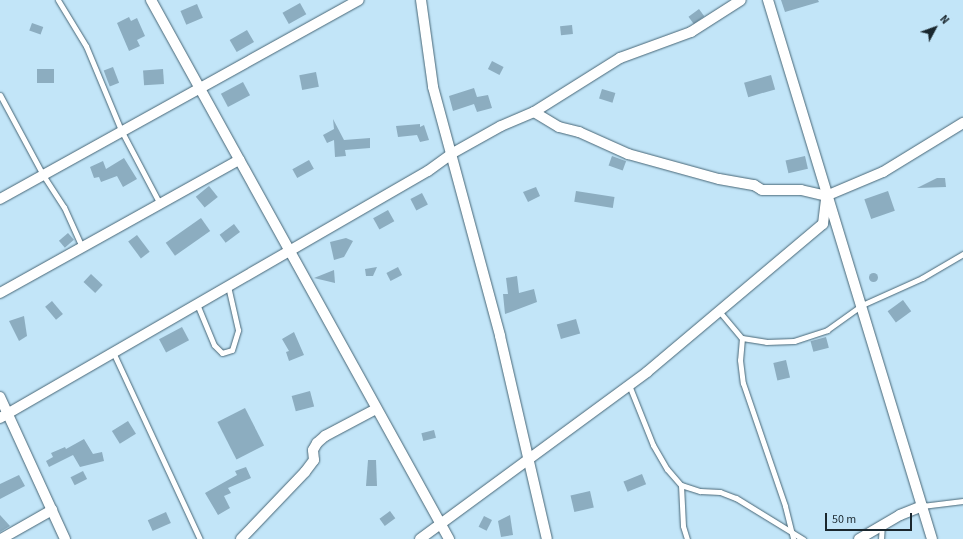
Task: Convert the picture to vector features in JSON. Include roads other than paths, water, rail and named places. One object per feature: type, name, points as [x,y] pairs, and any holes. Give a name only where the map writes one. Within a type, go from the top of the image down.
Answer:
[{"type":"street","points":[[151,0],[449,539]]},
{"type":"street","points":[[0,199],[198,87],[359,0]]},
{"type":"street","points":[[421,0],[433,87],[500,336],[547,539]]},
{"type":"street","points":[[4,416],[428,171],[451,154],[500,126],[534,112],[620,58],[691,32],[741,0]]},
{"type":"street","points":[[768,0],[826,196],[862,305],[932,539]]},
{"type":"street","points":[[534,112],[559,127],[579,132],[628,154],[719,179],[754,185],[762,190],[801,190],[826,196],[883,172],[963,123]]},
{"type":"street","points":[[0,293],[239,160]]},
{"type":"street","points":[[420,539],[629,385],[823,224],[826,196]]},
{"type":"street","points":[[0,397],[4,416],[52,510],[65,539]]},
{"type":"street","points":[[241,539],[305,472],[314,460],[313,450],[317,443],[376,409]]},
{"type":"street","points":[[859,539],[922,506]]},
{"type":"street","points":[[1,539],[52,510]]},
{"type":"lane","points":[[58,0],[86,46],[122,130],[160,204]]},
{"type":"lane","points":[[0,95],[43,175],[64,207],[82,247]]},
{"type":"lane","points":[[719,311],[742,338],[766,342],[794,340],[827,330],[862,305],[922,278],[963,254]]},
{"type":"lane","points":[[197,304],[214,345],[222,353],[232,350],[238,330],[228,286]]},
{"type":"lane","points":[[742,338],[740,360],[743,383],[792,531],[793,539]]},
{"type":"lane","points":[[113,352],[200,539]]},
{"type":"lane","points":[[629,385],[653,445],[667,469],[681,485],[700,491],[720,492],[736,498],[803,539]]},
{"type":"lane","points":[[681,485],[683,526],[687,539]]},
{"type":"lane","points":[[922,506],[963,501]]},
{"type":"lane","points":[[881,539],[882,526]]}]
